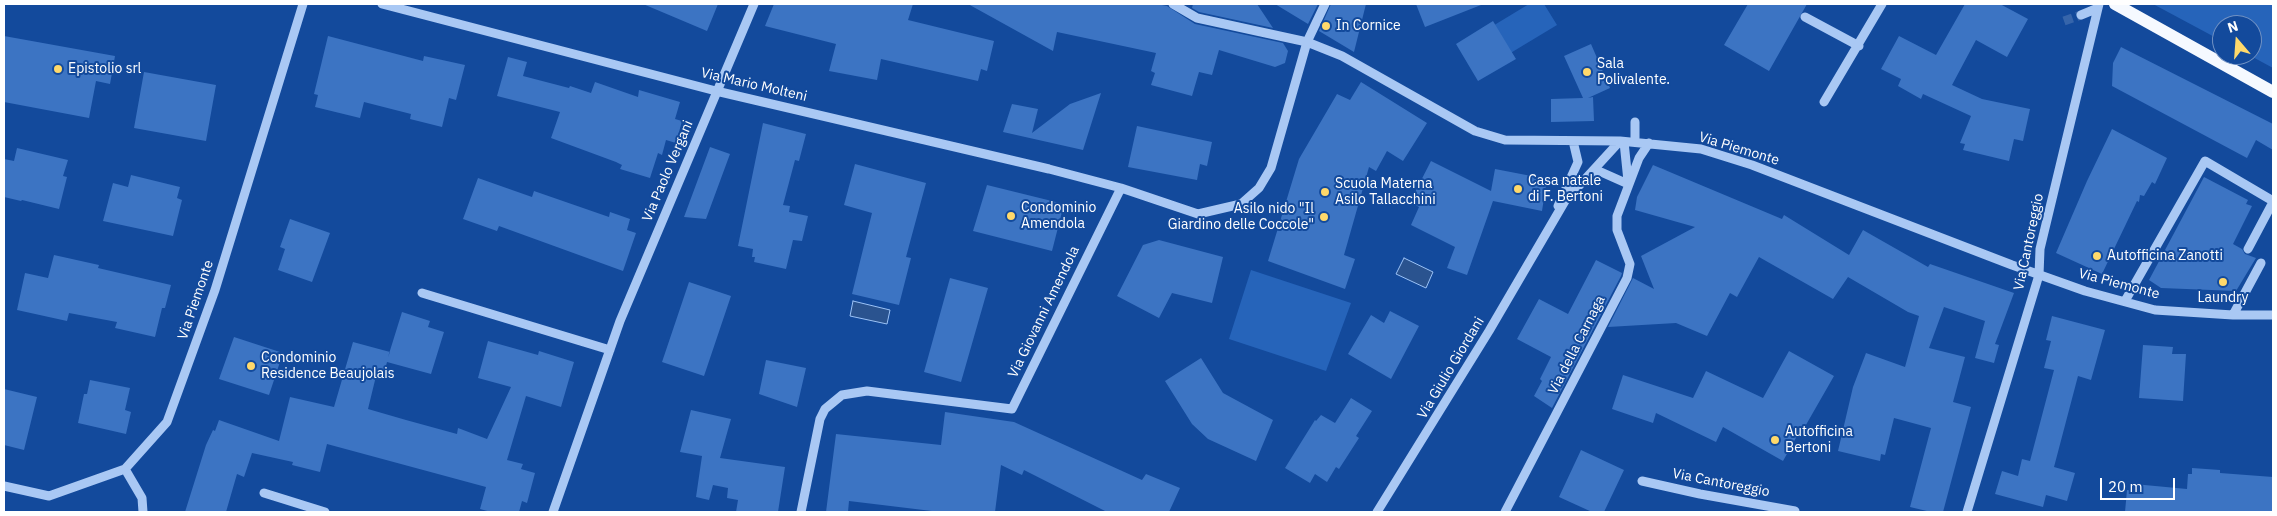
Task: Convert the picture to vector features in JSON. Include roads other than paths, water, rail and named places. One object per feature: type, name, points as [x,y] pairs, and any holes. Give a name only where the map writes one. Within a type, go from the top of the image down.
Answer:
[{"type":"main road","points":[[2115,4],[2273,92]]},
{"type":"street","name":"Via Piemonte","points":[[4,486],[49,496],[125,469],[167,422],[215,290],[303,4]]},
{"type":"street","name":"Via Mario Molteni","points":[[382,4],[716,91],[1049,169],[1121,188]]},
{"type":"street","name":"Via Paolo Vergani","points":[[553,512],[610,350],[716,91],[754,4]]},
{"type":"street","name":"Via Piemonte","points":[[1173,4],[1197,18],[1307,42],[1342,56],[1475,131],[1504,140],[1635,142],[1701,149],[1752,164],[2039,275],[2155,310],[2233,315],[2273,315]]},
{"type":"street","points":[[1121,188],[1198,214],[1241,204],[1260,188],[1271,168],[1307,42],[1325,4]]},
{"type":"street","points":[[1824,102],[1859,46],[1882,4]]},
{"type":"street","points":[[2081,15],[2099,6]]},
{"type":"street","name":"Via Cantoreggio","points":[[1967,512],[2039,275],[2040,249],[2099,6]]},
{"type":"street","points":[[1805,17],[1859,46]]},
{"type":"street","points":[[1635,122],[1635,142]]},
{"type":"street","name":"Via Giulio Giordani","points":[[1545,236],[1578,162],[1572,141]]},
{"type":"street","name":"Via Giulio Giordani","points":[[1378,512],[1489,331],[1565,201],[1622,142]]},
{"type":"street","name":"Via della Carnaga","points":[[1622,142],[1628,184]]},
{"type":"street","name":"Via della Carnaga","points":[[1505,512],[1627,278],[1630,264],[1617,230],[1617,216],[1639,158],[1649,143]]},
{"type":"street","points":[[2125,301],[2205,161],[2273,202],[2248,249]]},
{"type":"street","points":[[1590,174],[1601,172],[1628,184]]},
{"type":"street","name":"Via Giovanni Amendola","points":[[800,512],[820,419],[825,409],[842,396],[867,391],[1012,409],[1121,188]]},
{"type":"street","points":[[2233,315],[2261,262]]},
{"type":"street","points":[[422,293],[610,350]]},
{"type":"street","points":[[125,469],[142,498],[142,512]]},
{"type":"street","name":"Via Cantoreggio","points":[[1642,481],[1700,494],[1795,510]]},
{"type":"street","points":[[264,493],[325,512]]},
{"type":"tunnel","points":[[2064,21],[2081,15]]},
{"type":"place","name":"In Cornice","points":[[1326,26]]},
{"type":"place","name":"Epistolio srl","points":[[58,69]]},
{"type":"place","name":"Sala Polivalente.","points":[[1587,72]]},
{"type":"place","name":"Casa natale di F. Bertoni","points":[[1518,189]]},
{"type":"place","name":"Scuola Materna Asilo Tallacchini","points":[[1325,192]]},
{"type":"place","name":"Condominio Amendola","points":[[1011,216]]},
{"type":"place","name":"Asilo nido \"Il Giardino delle Coccole\"","points":[[1324,217]]},
{"type":"place","name":"Autofficina Zanotti","points":[[2097,256]]},
{"type":"place","name":"Laundry","points":[[2223,282]]},
{"type":"place","name":"Condominio Residence Beaujolais","points":[[251,366]]},
{"type":"place","name":"Autofficina Bertoni","points":[[1775,440]]}]
